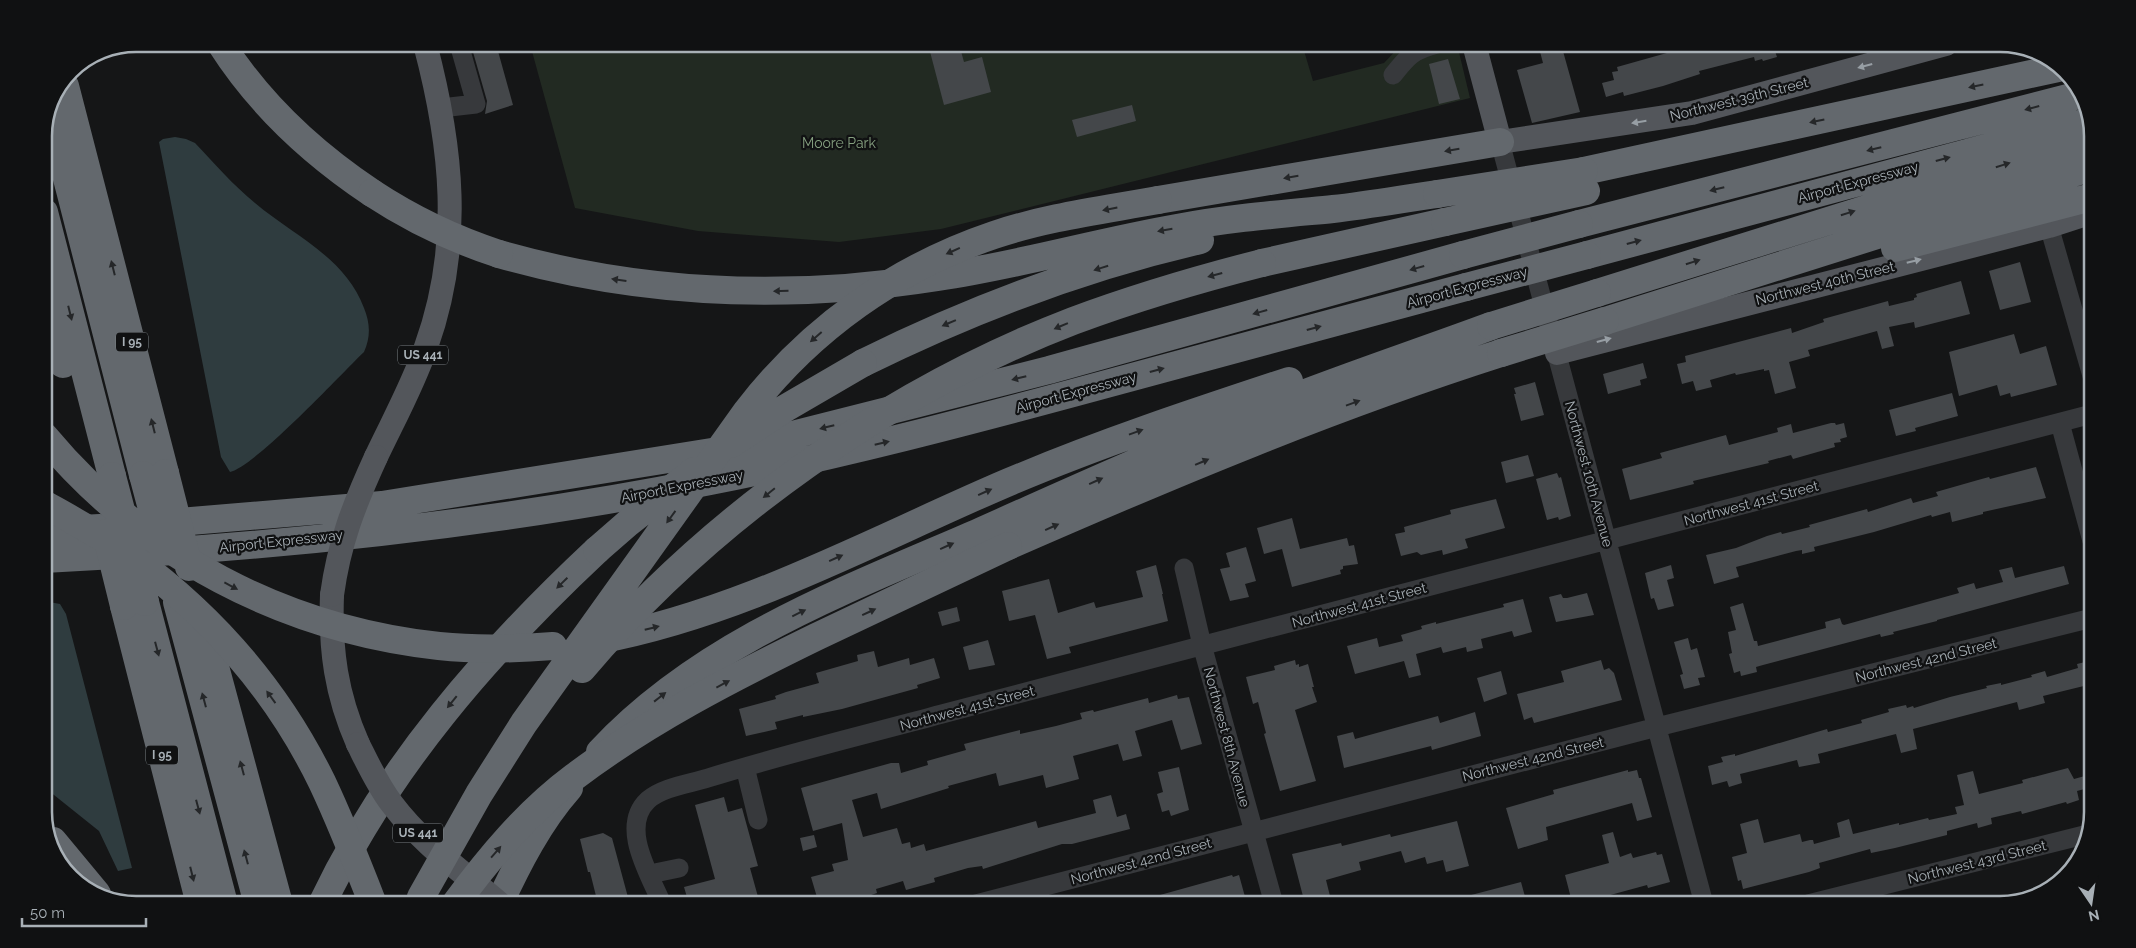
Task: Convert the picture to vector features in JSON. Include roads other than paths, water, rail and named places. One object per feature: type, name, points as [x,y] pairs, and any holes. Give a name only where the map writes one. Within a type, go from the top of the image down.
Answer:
[{"type":"highway","points":[[227,52],[250,84],[295,134],[318,154],[372,194],[434,230],[467,244],[567,272],[670,286],[750,291],[834,289],[940,277],[1144,234],[1237,218],[1335,209],[1437,194],[1585,181]]},
{"type":"highway","points":[[479,794],[596,652],[682,566],[726,528],[827,451],[924,391],[1021,343],[1072,321],[1118,305],[1262,262],[1445,222],[1718,142],[2050,70]]},
{"type":"highway","name":"I 95","points":[[65,93],[88,213],[154,474],[203,622],[270,896]]},
{"type":"highway","name":"Airport Expressway","points":[[53,530],[211,520],[382,505],[749,446],[1048,370],[1578,224],[2073,97]]},
{"type":"highway","points":[[54,124],[88,213]]},
{"type":"highway","name":"Airport Expressway","points":[[53,559],[150,554],[274,543],[523,513],[700,483],[800,462],[911,436],[1587,254],[2071,125],[2082,124]]},
{"type":"highway","points":[[503,896],[517,867],[558,800],[623,727],[684,679],[741,644],[886,572],[1216,429],[1300,395],[1491,326],[2083,141]]},
{"type":"highway","points":[[422,896],[479,794],[524,723],[747,411],[763,390],[812,340],[864,299],[901,276],[965,246],[1024,226],[1158,200],[1500,142]]},
{"type":"highway","points":[[461,896],[504,843],[536,810],[572,778],[618,746],[689,703],[777,656],[1008,546],[1158,480],[1287,428],[1430,376],[2083,170]]},
{"type":"highway","points":[[1674,299],[1899,247],[2083,199]]},
{"type":"highway","points":[[326,896],[370,816],[402,768],[433,726],[492,656],[561,584],[598,550],[664,494],[744,435],[863,362],[948,323],[1061,280],[1183,244],[1335,209]]},
{"type":"highway","points":[[53,254],[102,478]]},
{"type":"highway","name":"I 95","points":[[53,319],[102,478],[134,604],[198,896]]},
{"type":"highway","points":[[53,446],[90,485],[130,520],[233,588],[269,604],[336,626],[400,641],[475,648],[553,646],[620,636],[708,612],[754,594],[1018,478],[1174,418],[1384,351],[1491,326]]},
{"type":"highway","points":[[154,474],[177,602],[270,896]]},
{"type":"highway","points":[[53,509],[104,539],[158,578],[203,617],[231,646],[272,697],[307,755],[338,816],[370,896]]},
{"type":"highway","points":[[134,604],[222,896]]},
{"type":"highway","points":[[67,858],[81,875]]},
{"type":"main road","name":"US 441","points":[[427,52],[441,108],[450,189],[448,246],[442,288],[433,326],[419,365],[376,457],[344,534],[336,566],[332,596],[332,647],[340,698],[358,744],[373,774],[392,804],[438,854],[489,896]]},
{"type":"main road","name":"Northwest 10th Avenue","points":[[1476,52],[1500,142]]},
{"type":"main road","name":"Northwest 39th Street","points":[[1500,142],[1692,113],[1917,52]]},
{"type":"main road","name":"Northwest 40th Street","points":[[1556,353],[2048,226],[2083,215]]},
{"type":"street","points":[[441,108],[476,104],[461,52]]},
{"type":"street","points":[[1393,75],[1415,52]]},
{"type":"street","name":"Northwest 10th Avenue","points":[[1500,142],[1702,896]]},
{"type":"street","points":[[2048,226],[2083,346]]},
{"type":"street","name":"Northwest 41st Street","points":[[650,874],[635,832],[637,815],[643,805],[655,794],[745,767],[1202,645],[2083,416]]},
{"type":"street","points":[[2060,422],[2084,510]]},
{"type":"street","name":"Northwest 8th Avenue","points":[[1184,568],[1202,645],[1272,896]]},
{"type":"street","name":"Northwest 42nd Street","points":[[1006,896],[1657,727],[2084,620]]},
{"type":"street","points":[[745,767],[758,820]]},
{"type":"street","name":"Northwest 43rd Street","points":[[1840,896],[2079,836]]},
{"type":"street","points":[[659,896],[650,874],[679,868]]},
{"type":"park label","name":"Moore Park","points":[[839,143]]}]
